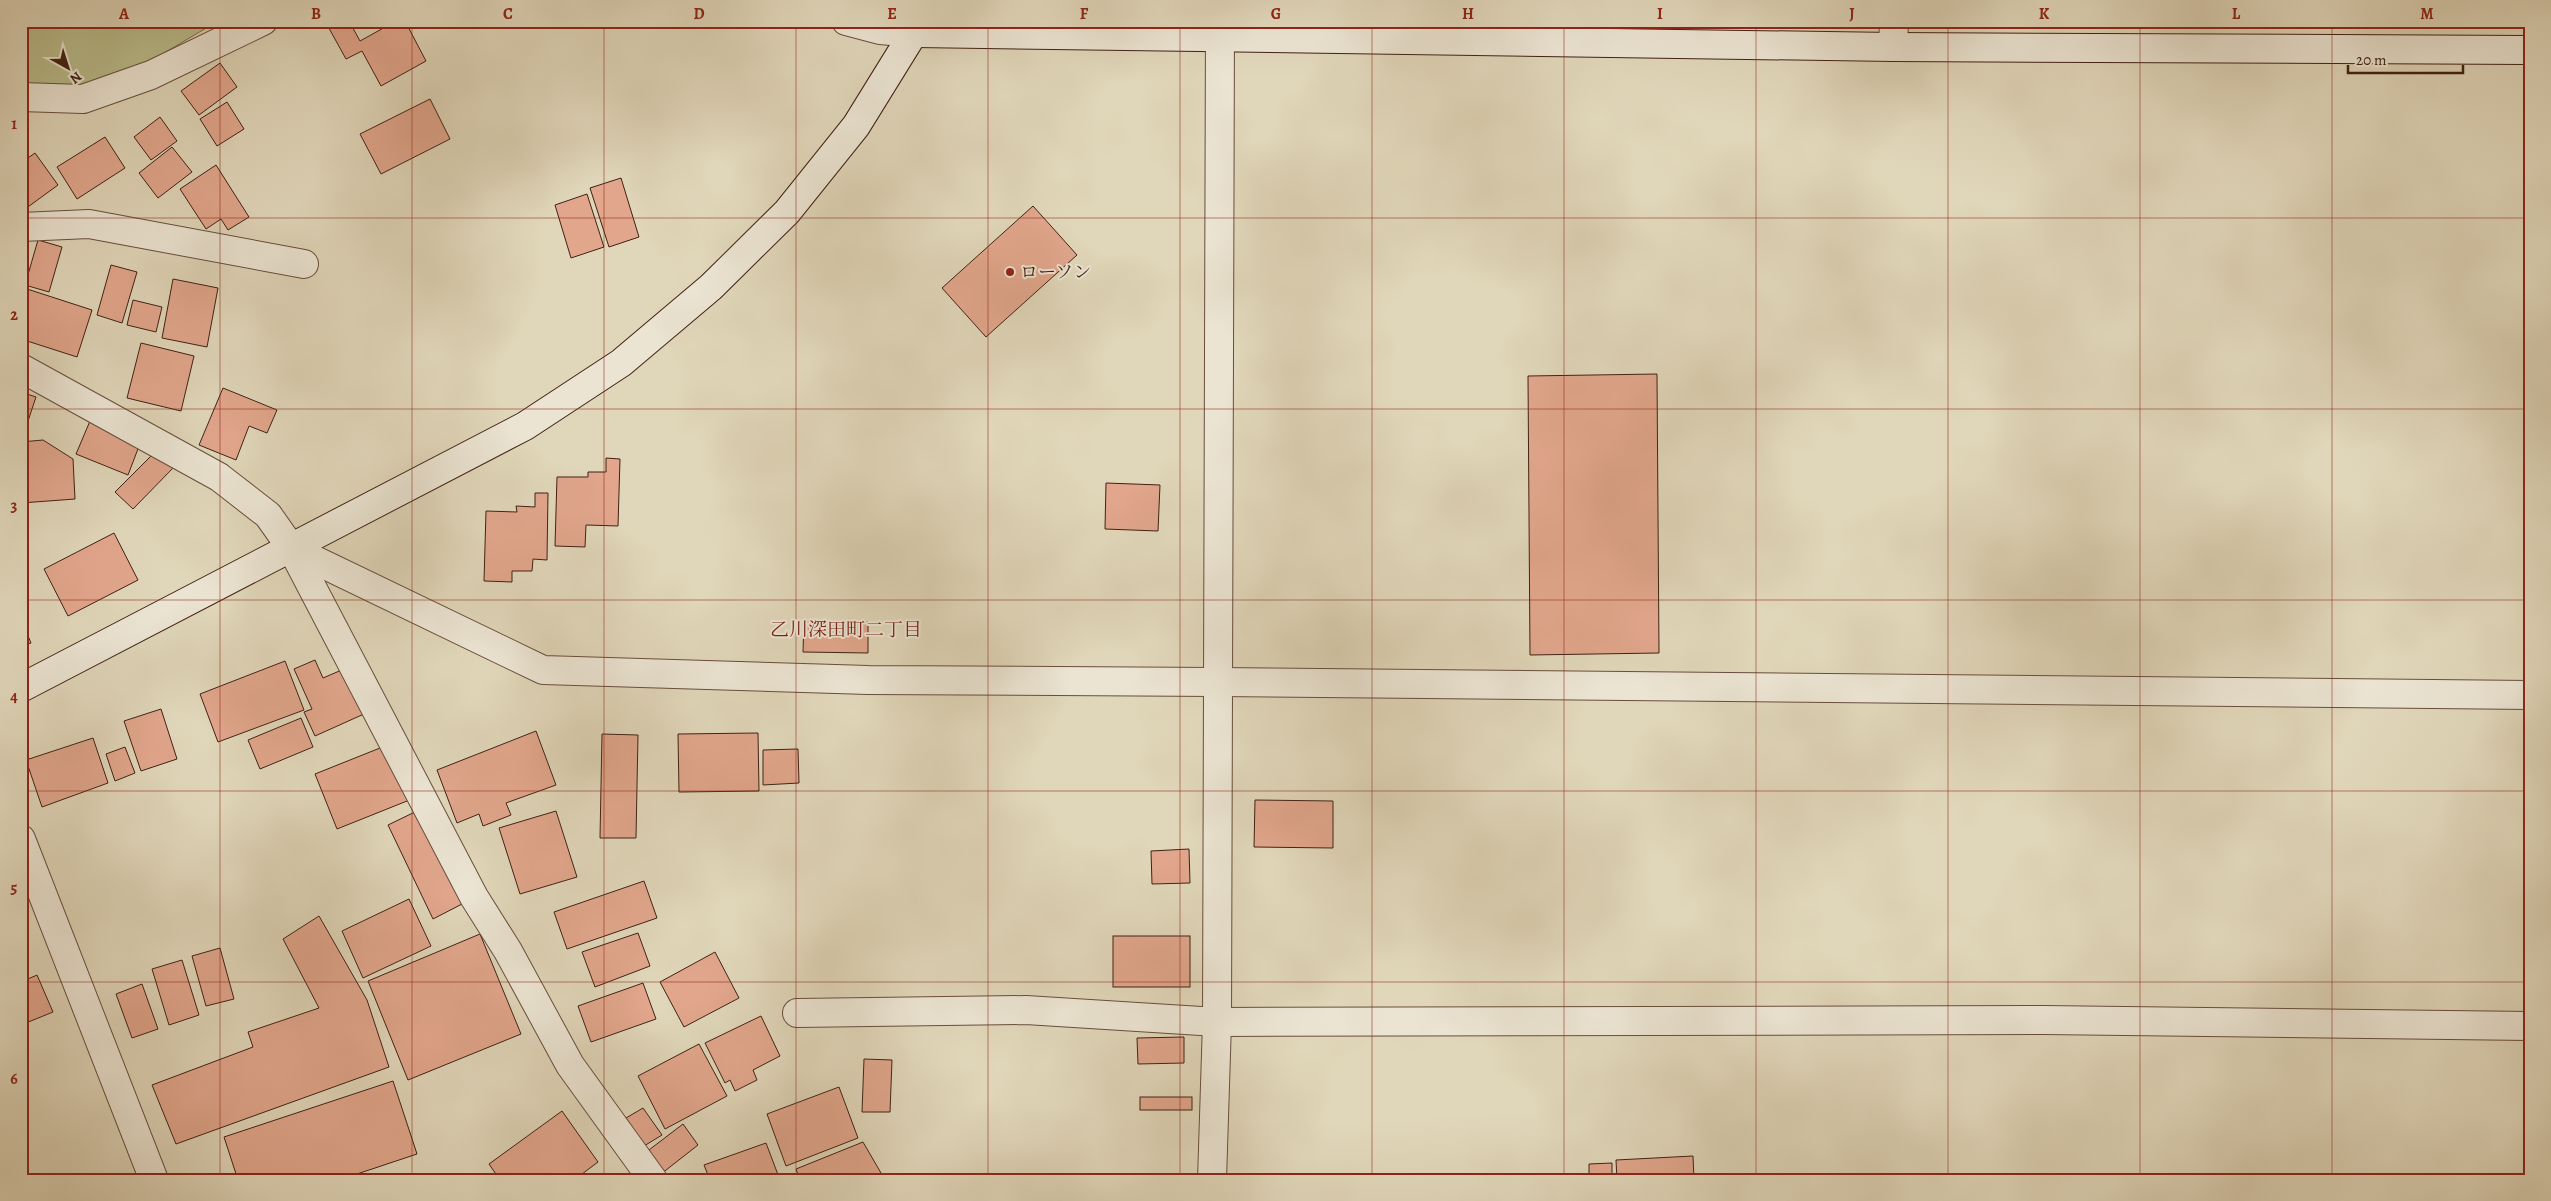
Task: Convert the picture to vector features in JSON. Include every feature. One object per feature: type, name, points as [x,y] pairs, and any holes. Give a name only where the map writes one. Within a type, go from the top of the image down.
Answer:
[{"type":"street","points":[[21,97],[82,99],[151,75],[263,21]]},
{"type":"street","points":[[846,21],[880,30],[918,27],[1894,34],[2530,50]]},
{"type":"street","points":[[21,688],[526,426],[621,363],[710,288],[787,212],[856,126],[918,27]]},
{"type":"street","points":[[1212,1180],[1217,1022],[1220,30]]},
{"type":"street","points":[[21,228],[89,224],[304,264]]},
{"type":"street","points":[[21,368],[219,476],[268,515],[292,549],[474,897],[508,951],[570,1065],[653,1180]]},
{"type":"street","points":[[292,549],[543,670],[868,680],[2530,695]]},
{"type":"street","points":[[21,839],[154,1180]]},
{"type":"street","points":[[797,1013],[1026,1010],[1217,1022],[2043,1020],[2530,1026]]},
{"type":"green space","points":[[21,21],[218,21],[144,65],[71,89],[21,86]]},
{"type":"building","points":[[325,21],[349,21],[360,41],[396,21],[405,21],[426,61],[381,86],[362,51],[346,59]]},
{"type":"building","points":[[220,63],[237,87],[199,115],[181,91]]},
{"type":"building","points":[[430,99],[450,139],[381,174],[360,134]]},
{"type":"building","points":[[227,102],[244,129],[217,146],[200,119]]},
{"type":"building","points":[[160,117],[177,141],[151,160],[134,137]]},
{"type":"building","points":[[105,137],[125,168],[77,199],[57,167]]},
{"type":"building","points":[[172,147],[192,172],[158,198],[139,173]]},
{"type":"building","points":[[35,153],[58,185],[21,212],[21,163]]},
{"type":"building","points":[[216,165],[249,217],[228,230],[221,219],[206,229],[180,189]]},
{"type":"building","points":[[621,178],[639,237],[609,247],[590,188]]},
{"type":"building","points":[[587,194],[604,247],[571,258],[555,205]]},
{"type":"building","name":"ローソン","points":[[1033,206],[1077,255],[986,337],[942,288]]},
{"type":"building","points":[[38,240],[62,247],[49,292],[25,285]]},
{"type":"building","points":[[21,250],[27,251],[22,280],[21,280]]},
{"type":"building","points":[[111,265],[137,272],[122,323],[97,315]]},
{"type":"building","points":[[173,279],[218,288],[207,347],[162,338]]},
{"type":"building","points":[[24,288],[92,310],[77,357],[21,339],[21,296]]},
{"type":"building","points":[[133,300],[162,307],[156,332],[127,325]]},
{"type":"building","points":[[141,343],[194,356],[181,411],[127,398]]},
{"type":"building","points":[[1657,374],[1659,653],[1530,655],[1528,376]]},
{"type":"building","points":[[223,388],[277,410],[267,433],[249,426],[236,460],[199,445]]},
{"type":"building","points":[[21,392],[36,397],[27,424],[21,422]]},
{"type":"building","points":[[90,421],[141,441],[128,475],[76,454]]},
{"type":"building","points":[[43,440],[73,459],[75,499],[21,503],[21,442]]},
{"type":"building","points":[[156,451],[173,468],[133,509],[115,492]]},
{"type":"building","points":[[606,458],[620,459],[618,526],[586,525],[585,547],[555,546],[557,477],[588,477],[588,472],[606,472]]},
{"type":"building","points":[[1106,483],[1160,485],[1158,531],[1105,529]]},
{"type":"building","points":[[535,493],[548,493],[547,560],[533,559],[532,571],[512,571],[512,582],[484,581],[486,511],[517,512],[516,506],[535,507]]},
{"type":"building","points":[[114,533],[138,580],[68,616],[44,569]]},
{"type":"building","points":[[21,619],[31,643],[21,646]]},
{"type":"building","points":[[804,621],[868,622],[868,653],[803,652]]},
{"type":"building","points":[[315,660],[323,678],[344,669],[364,714],[315,736],[304,712],[312,709],[294,669]]},
{"type":"building","points":[[285,661],[304,710],[218,742],[200,694]]},
{"type":"building","points":[[161,709],[177,759],[141,771],[124,721]]},
{"type":"building","points":[[301,718],[313,747],[260,769],[248,740]]},
{"type":"building","points":[[536,731],[556,785],[506,803],[511,815],[483,826],[479,814],[457,823],[437,770]]},
{"type":"building","points":[[758,733],[759,791],[679,792],[678,734]]},
{"type":"building","points":[[602,734],[638,735],[636,838],[600,838]]},
{"type":"building","points":[[93,738],[108,783],[42,807],[26,760]]},
{"type":"building","points":[[390,744],[412,799],[337,829],[315,774]]},
{"type":"building","points":[[125,747],[135,773],[115,781],[106,754]]},
{"type":"building","points":[[798,749],[799,783],[763,785],[763,750]]},
{"type":"building","points":[[1255,800],[1333,801],[1333,848],[1254,847]]},
{"type":"building","points":[[419,810],[464,903],[433,919],[388,825]]},
{"type":"building","points":[[556,811],[577,877],[520,894],[499,828]]},
{"type":"building","points":[[1189,849],[1190,883],[1152,884],[1151,851]]},
{"type":"building","points":[[644,881],[657,918],[567,949],[554,912]]},
{"type":"building","points":[[409,899],[431,946],[363,978],[342,931]]},
{"type":"building","points":[[319,916],[367,1000],[389,1067],[176,1144],[152,1085],[253,1047],[248,1032],[319,1008],[283,939]]},
{"type":"building","points":[[638,933],[650,966],[595,987],[582,952]]},
{"type":"building","points":[[480,934],[521,1034],[408,1080],[368,981]]},
{"type":"building","points":[[1113,936],[1190,936],[1190,987],[1113,987]]},
{"type":"building","points":[[220,948],[234,999],[206,1006],[192,956]]},
{"type":"building","points":[[715,952],[739,998],[684,1027],[660,982]]},
{"type":"building","points":[[182,960],[199,1015],[169,1025],[152,969]]},
{"type":"building","points":[[37,975],[53,1012],[21,1025],[21,982]]},
{"type":"building","points":[[643,983],[656,1019],[591,1042],[578,1006]]},
{"type":"building","points":[[142,984],[158,1029],[132,1038],[116,994]]},
{"type":"building","points":[[761,1016],[780,1056],[753,1070],[757,1080],[735,1091],[730,1080],[725,1083],[705,1043]]},
{"type":"building","points":[[1184,1037],[1184,1063],[1138,1064],[1137,1038]]},
{"type":"building","points":[[699,1044],[727,1096],[665,1129],[638,1076]]},
{"type":"building","points":[[864,1059],[892,1060],[890,1112],[862,1112]]},
{"type":"building","points":[[393,1081],[417,1154],[339,1180],[238,1180],[224,1137]]},
{"type":"building","points":[[839,1087],[858,1138],[786,1166],[767,1114]]},
{"type":"building","points":[[1140,1097],[1192,1097],[1192,1110],[1140,1110]]},
{"type":"building","points":[[643,1108],[662,1135],[644,1146],[626,1118]]},
{"type":"building","points":[[562,1111],[598,1162],[574,1180],[500,1180],[489,1164]]},
{"type":"building","points":[[683,1124],[698,1145],[661,1174],[645,1153]]},
{"type":"building","points":[[863,1142],[881,1173],[864,1180],[800,1180],[796,1169]]},
{"type":"building","points":[[766,1143],[780,1180],[710,1180],[704,1165]]},
{"type":"building","points":[[1693,1156],[1694,1180],[1617,1180],[1616,1160]]},
{"type":"building","points":[[1612,1163],[1612,1180],[1589,1180],[1589,1164]]},
{"type":"place","name":"ローソン","points":[[1010,272]]},
{"type":"district","name":"乙川深田町二丁目","points":[[846,630]]}]
